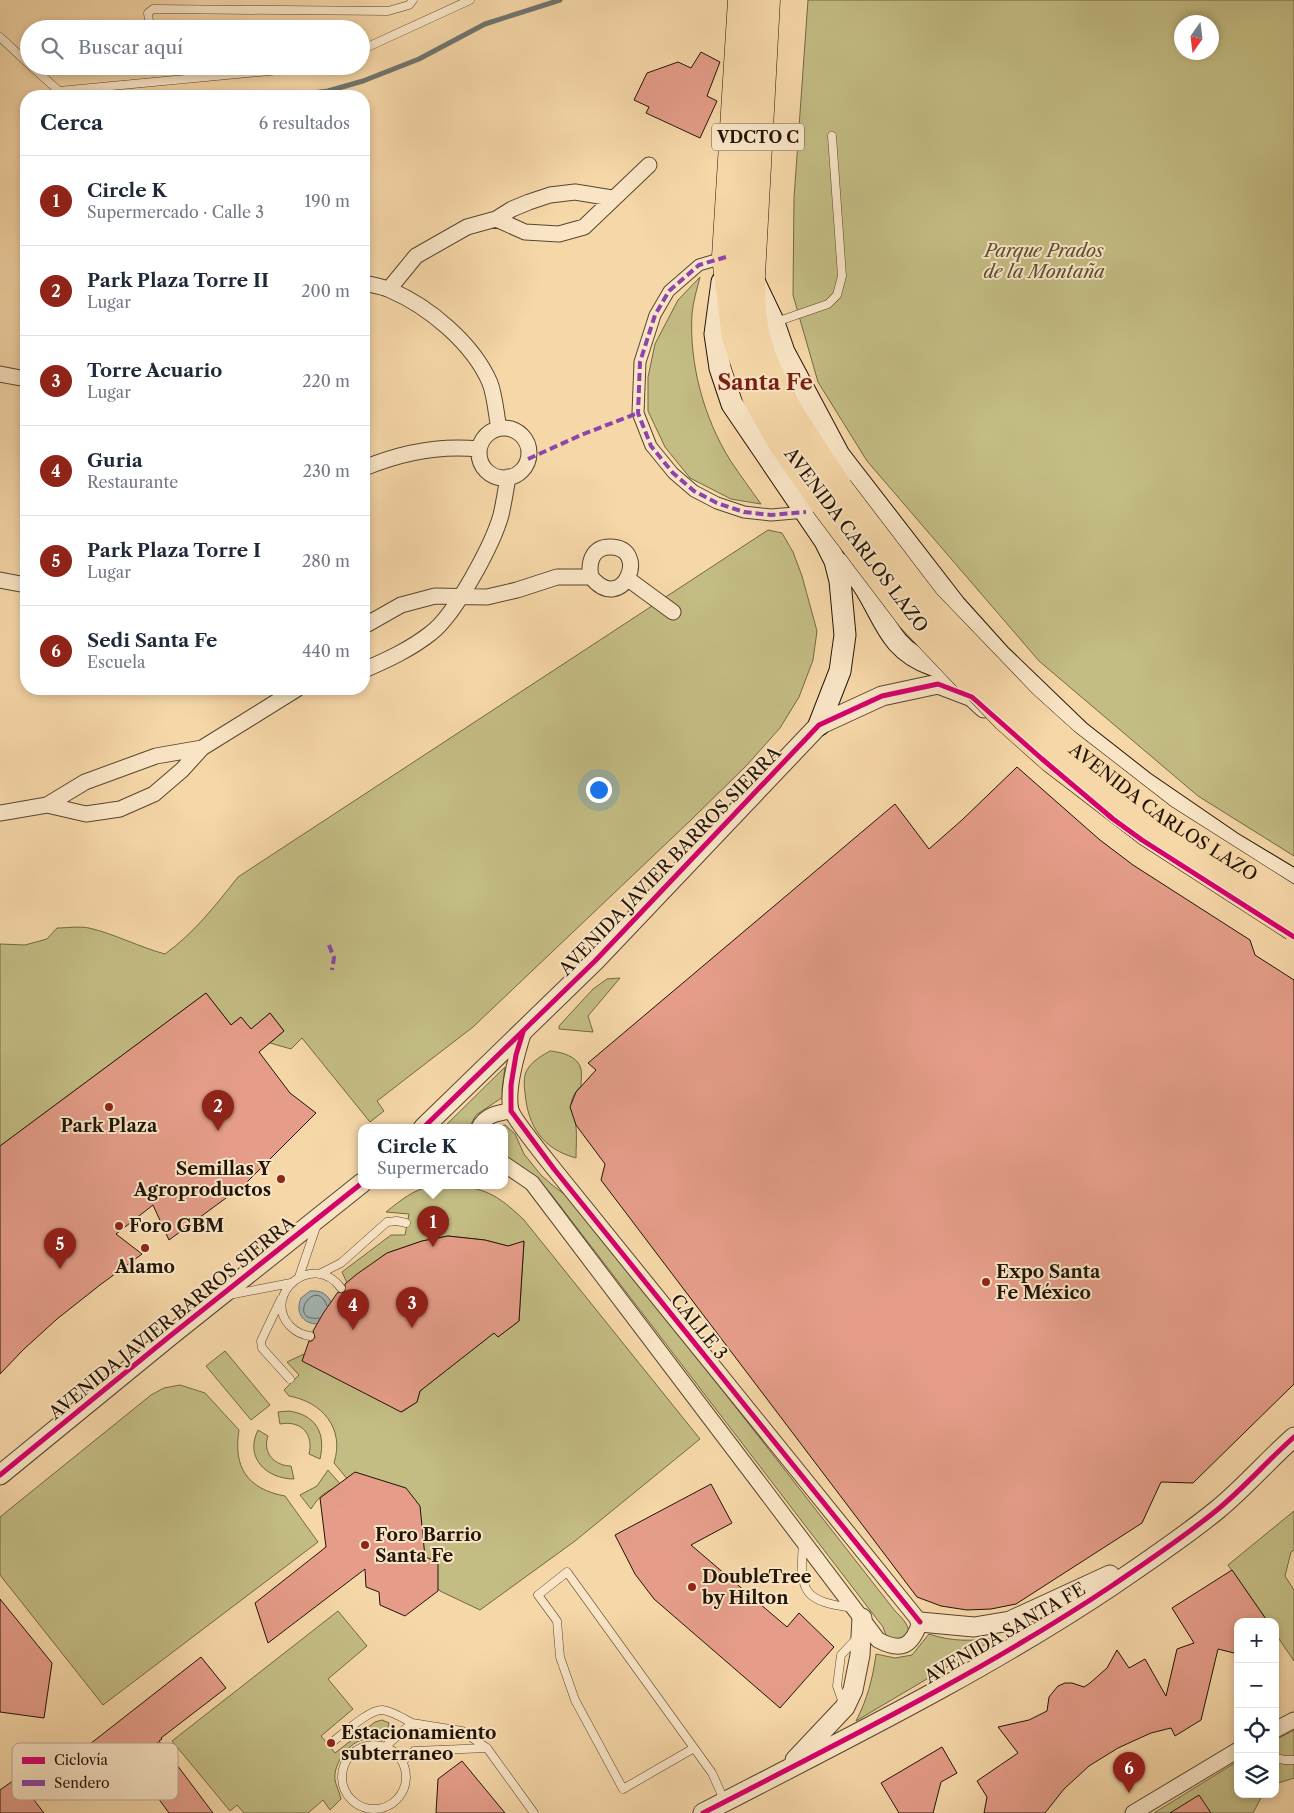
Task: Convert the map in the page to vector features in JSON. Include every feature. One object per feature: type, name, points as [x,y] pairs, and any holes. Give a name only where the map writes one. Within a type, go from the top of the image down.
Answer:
[{"type":"highway","name":"AVENIDA CARLOS LAZO","points":[[742,0],[726,256],[736,337],[756,396],[781,441],[823,502],[911,618],[1006,718],[1052,759],[1147,832],[1294,927]]},
{"type":"highway","name":"AVENIDA CARLOS LAZO","points":[[766,0],[751,275],[752,308],[756,332],[768,371],[790,414],[823,502],[926,603],[1023,704],[1065,742],[1163,818],[1294,901]]},
{"type":"main road","name":"AVENIDA CARLOS LAZO","points":[[751,275],[774,323],[784,352],[839,455],[955,605],[1000,655],[1080,732],[1145,783],[1231,842],[1294,880]]},
{"type":"main road","name":"AVENIDA CARLOS LAZO","points":[[819,725],[840,671],[844,635],[843,599],[835,561],[825,541],[823,502]]},
{"type":"main road","points":[[835,561],[856,575],[888,632],[915,657],[940,667],[957,670],[975,666],[1000,655]]},
{"type":"main road","points":[[1142,840],[1231,842]]},
{"type":"street","points":[[496,219],[525,232],[559,234],[584,227],[612,198],[649,165]]},
{"type":"street","points":[[389,289],[416,256],[467,227],[496,219],[512,209],[550,195],[575,192],[612,198]]},
{"type":"street","points":[[726,256],[699,265],[669,291],[655,315],[645,341],[640,362],[638,413],[651,446],[673,473],[694,491],[718,503],[744,512],[771,515],[823,502]]},
{"type":"street","points":[[370,284],[389,289],[432,313],[460,340],[479,362],[490,384],[499,428]]},
{"type":"street","points":[[0,374],[20,378]]},
{"type":"street","points":[[499,428],[509,428],[518,432],[525,439],[529,449],[528,459],[524,467],[517,474],[508,477],[499,477],[490,473],[483,467],[479,458],[482,439],[490,432],[499,428]]},
{"type":"street","points":[[370,466],[430,449],[460,447],[479,449]]},
{"type":"street","points":[[370,667],[392,657],[432,633],[444,620],[490,546],[500,515],[508,477]]},
{"type":"street","points":[[602,548],[617,548],[628,556],[631,568],[628,579],[623,584],[610,589],[603,588],[591,577],[590,562],[593,555],[602,548]]},
{"type":"street","points":[[370,623],[401,605],[435,596],[487,597],[517,590],[557,577],[591,577]]},
{"type":"street","points":[[628,579],[673,612]]},
{"type":"street","points":[[0,580],[20,584]]},
{"type":"street","name":"AVENIDA JAVIER BARROS SIERRA","points":[[427,1124],[595,961],[819,725],[882,696],[938,684],[972,696]]},
{"type":"street","points":[[47,805],[86,814],[120,809],[154,794],[182,770],[202,748],[287,695]]},
{"type":"street","name":"AVENIDA CARLOS LAZO","points":[[972,696],[1113,819],[1142,840],[1294,937]]},
{"type":"street","points":[[0,813],[47,805],[85,782],[156,756],[202,748]]},
{"type":"street","points":[[481,1124],[489,1116],[511,1111],[511,1086],[516,1054],[524,1030]]},
{"type":"street","name":"CALLE 3","points":[[511,1111],[554,1169],[920,1622]]},
{"type":"street","points":[[508,1167],[532,1183],[803,1541],[859,1620],[878,1640],[888,1646],[905,1646],[917,1632],[920,1622],[974,1628],[1010,1621],[1162,1551]]},
{"type":"street","name":"AVENIDA JAVIER BARROS SIERRA","points":[[0,1475],[358,1186]]},
{"type":"street","name":"AVENIDA SANTA FE","points":[[703,1813],[941,1688],[1059,1621],[1162,1551],[1218,1510],[1294,1437]]},
{"type":"street","points":[[786,1770],[845,1707],[854,1690],[860,1655],[859,1620]]},
{"type":"street","points":[[1279,1728],[1294,1720]]},
{"type":"street","points":[[1133,1813],[1234,1752]]},
{"type":"lane","points":[[149,20],[148,13],[153,9],[388,11],[409,5],[413,0]]},
{"type":"lane","points":[[370,45],[470,0]]},
{"type":"lane","points":[[0,37],[20,56]]},
{"type":"lane","points":[[41,75],[58,90]]},
{"type":"lane","points":[[69,90],[225,75]]},
{"type":"lane","points":[[774,323],[828,304],[837,295],[842,276],[832,136]]},
{"type":"lane","points":[[299,1277],[319,1217]]},
{"type":"lane","points":[[319,1274],[341,1263],[387,1222],[397,1221],[406,1223]]},
{"type":"lane","points":[[290,1379],[262,1348],[261,1341],[285,1292],[291,1283],[299,1277],[309,1274],[330,1277],[341,1288]]},
{"type":"lane","points":[[221,1297],[291,1283]]},
{"type":"lane","points":[[285,1292],[282,1302],[283,1313],[288,1323],[295,1330],[310,1336]]},
{"type":"lane","points":[[803,1541],[802,1580],[810,1594],[819,1601],[831,1605],[859,1620]]},
{"type":"lane","points":[[694,1748],[623,1789],[575,1700],[560,1657],[557,1621],[538,1595],[568,1572],[712,1773],[725,1802]]},
{"type":"lane","points":[[332,1743],[370,1713],[381,1710],[412,1723],[462,1730],[487,1748],[534,1813]]},
{"type":"lane","points":[[386,1746],[412,1723]]},
{"type":"lane","points":[[376,1744],[386,1746],[396,1752],[403,1761],[406,1782],[403,1792],[388,1806],[378,1809],[357,1805],[349,1798],[344,1789],[341,1779],[342,1768],[354,1750],[364,1745],[376,1744]]},
{"type":"lane","points":[[403,1761],[414,1752],[487,1748]]},
{"type":"lane","points":[[1279,1759],[1294,1760]]},
{"type":"green space","name":"Parque Prados de la Montaña","points":[[808,0],[1294,0],[1294,856],[1198,796],[1039,661],[867,461],[818,382],[793,295],[794,198]]},
{"type":"green space","points":[[700,277],[693,309],[692,333],[693,352],[700,390],[721,444],[761,504],[731,499],[690,478],[665,447],[648,411],[648,377],[655,344],[678,300]]},
{"type":"green space","points":[[768,530],[782,533],[793,552],[802,576],[817,631],[813,660],[799,697],[780,728],[746,766],[691,820],[473,1027],[377,1101],[384,1111],[370,1122],[302,1038],[291,1049],[270,1043],[284,1031],[270,1013],[251,1029],[241,1017],[231,1025],[206,993],[0,1146],[0,944],[25,945],[47,939],[57,928],[81,927],[118,937],[165,954],[195,928],[238,877]]},
{"type":"green space","points":[[620,978],[588,1016],[593,1032],[559,1029],[559,1026],[593,989],[607,979]]},
{"type":"green space","points":[[550,1051],[573,1058],[581,1069],[581,1086],[571,1102],[576,1126],[576,1158],[555,1149],[539,1135],[527,1105],[524,1083],[526,1073],[533,1062]]},
{"type":"green space","points":[[505,1067],[503,1097],[476,1115],[471,1124],[447,1124]]},
{"type":"green space","points":[[508,1128],[515,1134],[524,1154],[541,1175],[577,1204],[903,1620],[907,1626],[908,1638],[888,1641],[883,1627],[551,1194],[529,1173],[508,1159]]},
{"type":"green space","points":[[423,1189],[475,1189],[492,1195],[512,1209],[524,1220],[700,1439],[575,1541],[480,1610],[440,1591],[334,1463],[337,1450],[336,1439],[328,1419],[312,1404],[289,1396],[284,1390],[299,1375],[287,1362],[304,1354],[303,1361],[402,1412],[417,1402],[420,1391],[494,1333],[498,1337],[519,1321],[524,1242],[508,1246],[485,1240],[448,1236],[422,1241],[387,1253],[347,1283],[342,1272],[391,1235],[405,1235],[409,1214],[386,1212],[413,1193]]},
{"type":"green space","points":[[225,1351],[270,1405],[251,1420],[206,1366]]},
{"type":"green space","points":[[180,1385],[205,1393],[239,1430],[238,1455],[246,1474],[252,1482],[261,1488],[285,1496],[318,1542],[103,1705],[0,1575],[0,1517],[151,1395],[164,1388]]},
{"type":"green space","points":[[289,1411],[306,1417],[317,1427],[321,1441],[320,1459],[309,1454],[310,1440],[300,1426],[287,1423],[280,1424],[278,1412]]},
{"type":"green space","points":[[258,1430],[268,1436],[268,1453],[280,1464],[291,1466],[294,1479],[275,1475],[261,1465],[256,1458],[254,1449],[254,1440]]},
{"type":"green space","points":[[328,1470],[342,1486],[324,1494],[311,1509],[300,1495],[317,1486]]},
{"type":"green space","points":[[1294,1511],[1294,1550],[1291,1552],[1285,1576],[1294,1590],[1294,1661],[1279,1639],[1279,1618],[1265,1618],[1228,1565]]},
{"type":"green space","points":[[338,1611],[367,1646],[328,1679],[353,1709],[321,1736],[335,1753],[375,1722],[382,1720],[389,1723],[385,1740],[371,1739],[356,1742],[342,1756],[335,1774],[341,1799],[330,1810],[323,1800],[308,1813],[244,1813],[237,1805],[230,1811],[178,1748],[178,1743],[172,1741]]},
{"type":"green space","points":[[929,1634],[962,1640],[996,1638],[856,1721],[869,1689],[876,1654],[895,1658],[912,1655]]},
{"type":"green space","points":[[1294,1730],[1294,1778],[1279,1783],[1279,1753],[1279,1738]]},
{"type":"green space","points":[[1234,1763],[1234,1798],[1261,1798],[1253,1813],[1154,1813]]},
{"type":"water","points":[[310,1291],[324,1293],[332,1304],[318,1324],[304,1319],[299,1308],[301,1298]]},
{"type":"building","points":[[701,52],[720,62],[707,96],[717,101],[700,138],[646,113],[649,107],[634,100],[647,73],[678,62],[691,68]]},
{"type":"building","name":"Expo Santa Fe México","points":[[1017,767],[1100,840],[1133,865],[1250,940],[1255,955],[1294,980],[1294,1384],[1193,1483],[1161,1482],[1142,1523],[1016,1604],[991,1609],[967,1610],[941,1606],[917,1597],[601,1180],[605,1164],[576,1125],[570,1107],[576,1092],[596,1070],[588,1063],[895,804],[929,849]]},
{"type":"building","points":[[206,993],[231,1025],[241,1017],[251,1029],[270,1013],[284,1031],[259,1052],[290,1093],[316,1113],[245,1184],[169,1240],[153,1205],[116,1234],[142,1254],[57,1319],[0,1374],[0,1146]]},
{"type":"building","points":[[448,1236],[485,1240],[508,1246],[524,1241],[519,1321],[498,1337],[494,1333],[420,1391],[417,1402],[401,1412],[302,1361],[309,1341],[312,1341],[315,1337],[313,1331],[338,1292],[342,1293],[345,1291],[345,1284],[387,1253],[422,1241]]},
{"type":"building","points":[[355,1472],[406,1488],[420,1506],[425,1557],[438,1562],[438,1591],[405,1616],[380,1605],[379,1592],[366,1587],[365,1569],[268,1643],[255,1603],[326,1547],[320,1498]]},
{"type":"building","name":"DoubleTree by Hilton","points":[[711,1484],[732,1523],[691,1545],[787,1627],[799,1613],[834,1647],[780,1708],[654,1599],[635,1574],[615,1535]]},
{"type":"building","points":[[1232,1570],[1265,1618],[1234,1618],[1234,1653],[1218,1649],[1201,1720],[1175,1736],[1171,1728],[1151,1733],[1118,1748],[1089,1766],[1064,1789],[1045,1813],[984,1813],[987,1797],[977,1781],[1018,1753],[998,1727],[1029,1720],[1047,1711],[1049,1697],[1058,1686],[1072,1683],[1084,1687],[1107,1668],[1117,1650],[1129,1668],[1145,1659],[1166,1696],[1177,1649],[1194,1643],[1172,1608]]},
{"type":"building","points":[[0,1599],[52,1663],[44,1718],[0,1712]]},
{"type":"building","points":[[201,1657],[226,1688],[161,1738],[159,1741],[160,1743],[91,1743]]},
{"type":"building","points":[[942,1747],[957,1773],[941,1782],[933,1813],[899,1813],[881,1783]]},
{"type":"building","points":[[462,1761],[505,1813],[436,1813],[438,1779]]},
{"type":"building","points":[[178,1766],[213,1813],[169,1813],[159,1800],[178,1800]]},
{"type":"building","points":[[12,1782],[12,1800],[34,1800],[44,1813],[0,1813],[0,1790]]},
{"type":"building","points":[[1199,1795],[1211,1813],[1170,1813]]},
{"type":"waterway","points":[[332,90],[363,81],[419,59],[485,24],[560,0]]},
{"type":"marked path","points":[[726,257],[699,265],[669,291],[655,315],[640,362],[638,413],[651,446],[673,473],[694,491],[717,503],[744,512],[771,515],[806,512]]},
{"type":"marked path","points":[[528,459],[581,435],[638,413]]},
{"type":"marked path","points":[[329,945],[334,958],[332,970]]},
{"type":"cycle path","points":[[427,1124],[595,961],[819,725],[882,696],[938,684],[972,697],[1113,819],[1142,840],[1294,937]]},
{"type":"cycle path","points":[[523,1032],[516,1055],[511,1085],[511,1111],[554,1169],[920,1622]]},
{"type":"cycle path","points":[[0,1475],[358,1186]]},
{"type":"cycle path","points":[[703,1813],[911,1705],[1064,1617],[1139,1567],[1217,1510],[1294,1437]]},
{"type":"place","name":"Park Plaza","points":[[109,1107]]},
{"type":"place","name":"Park Plaza Torre II","points":[[218,1131]]},
{"type":"place","name":"Semillas Y Agroproductos","points":[[281,1179]]},
{"type":"place","name":"Foro GBM","points":[[119,1226]]},
{"type":"place","name":"Circle K","points":[[433,1247]]},
{"type":"place","name":"Alamo","points":[[145,1248]]},
{"type":"place","name":"Park Plaza Torre I","points":[[60,1269]]},
{"type":"place","name":"Expo Santa Fe México","points":[[986,1282]]},
{"type":"place","name":"Torre Acuario","points":[[412,1328]]},
{"type":"place","name":"Guria","points":[[353,1330]]},
{"type":"place","name":"Foro Barrio Santa Fe","points":[[365,1545]]},
{"type":"place","name":"DoubleTree by Hilton","points":[[692,1587]]},
{"type":"place","name":"Estacionamiento subterraneo","points":[[331,1743]]},
{"type":"place","name":"Sedi Santa Fe","points":[[1129,1793]]},
{"type":"district","name":"Santa Fe","points":[[765,382]]}]
